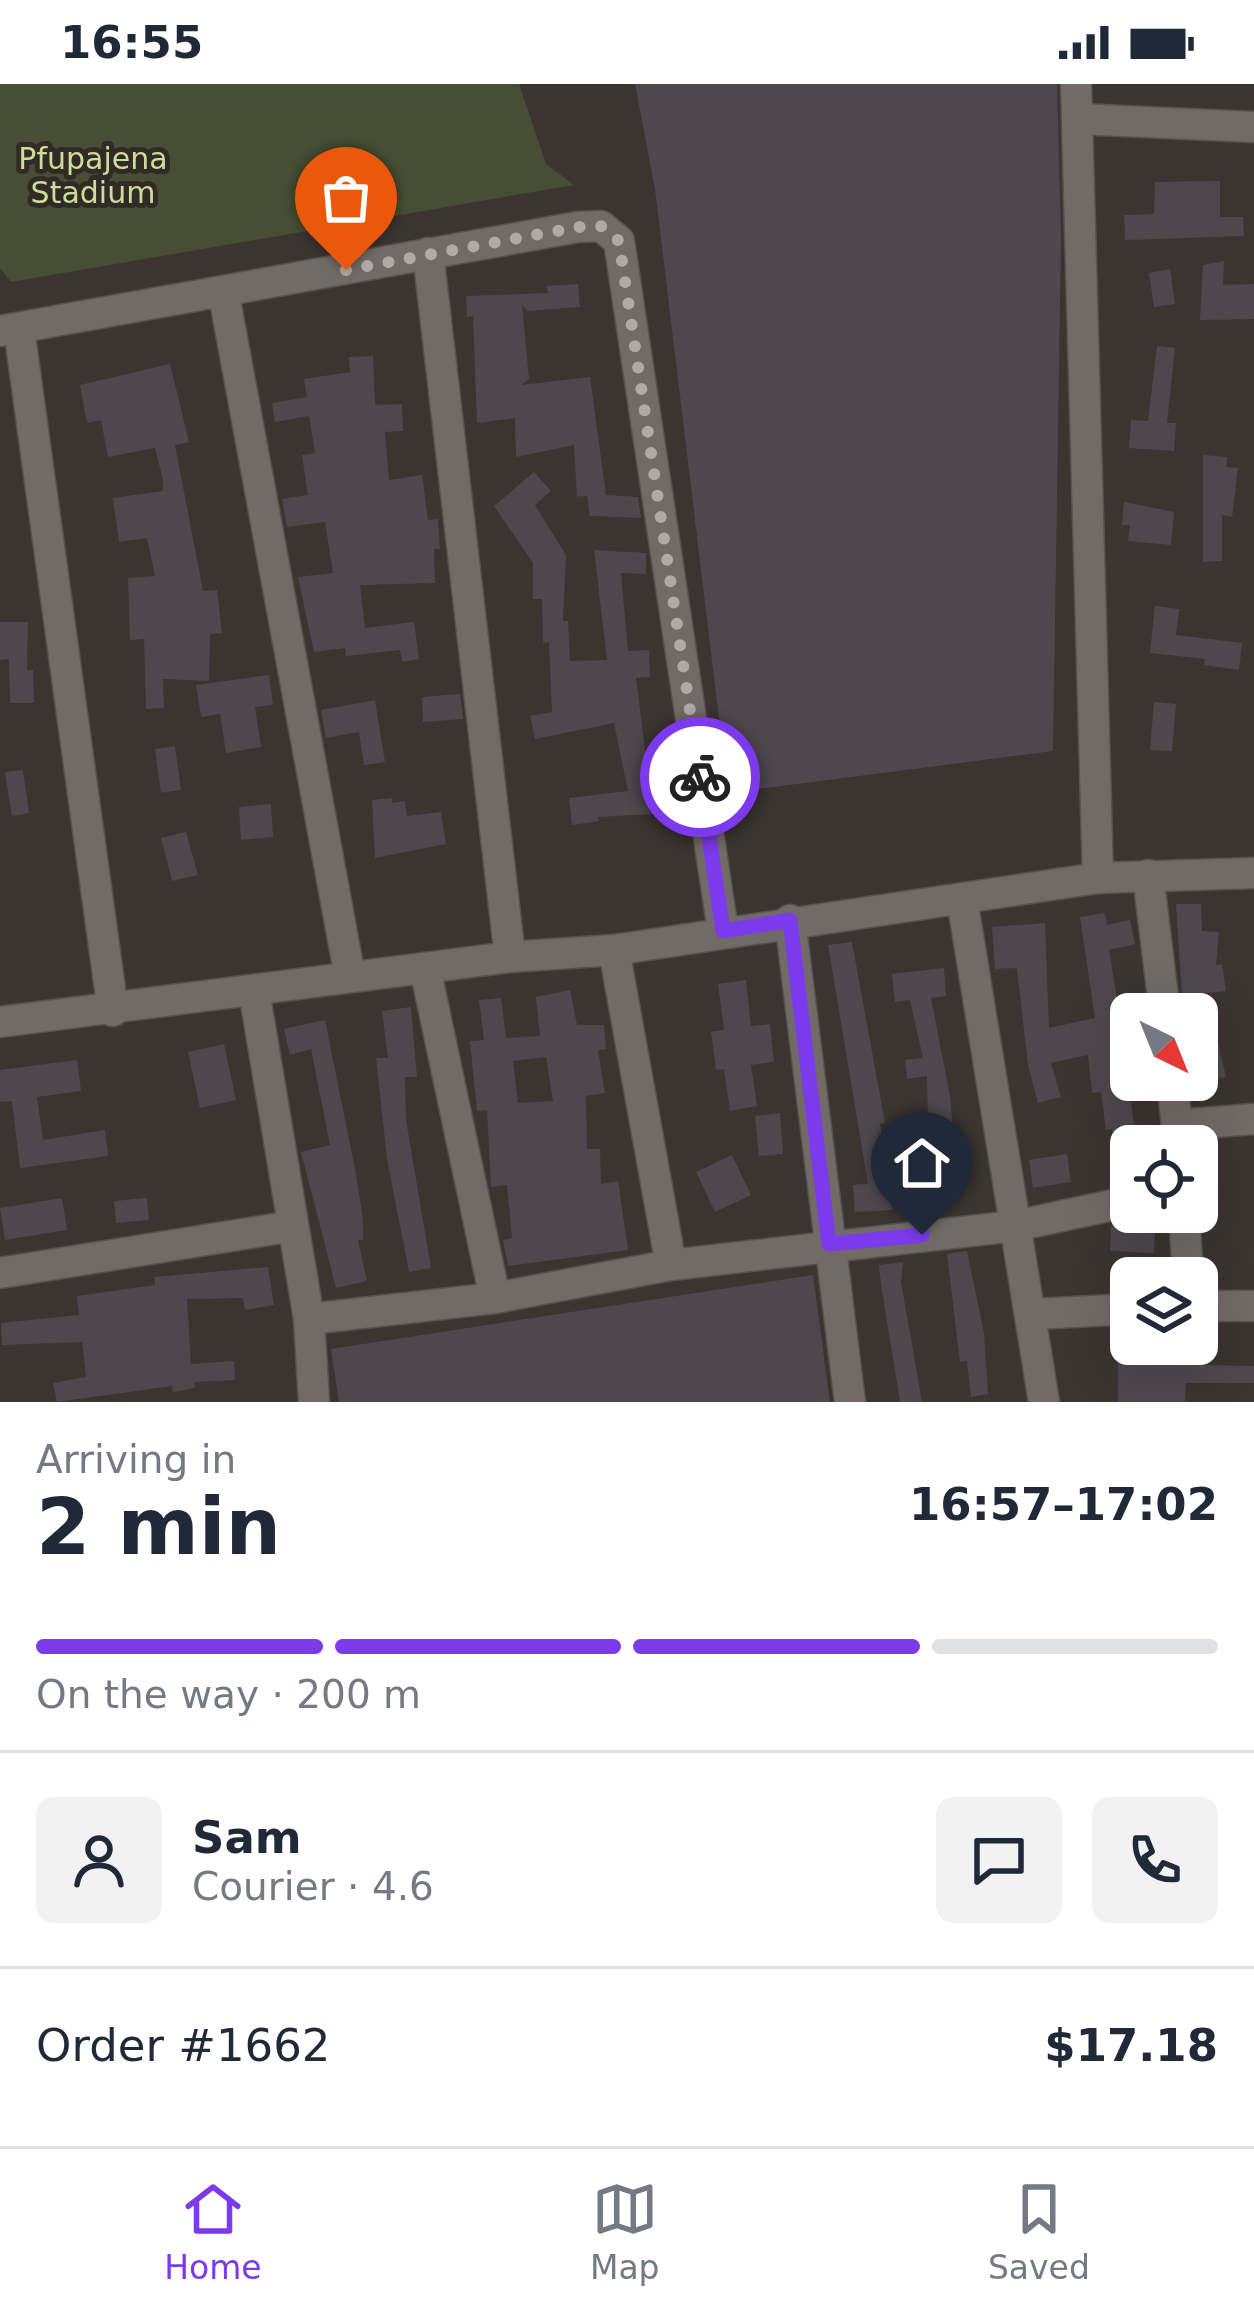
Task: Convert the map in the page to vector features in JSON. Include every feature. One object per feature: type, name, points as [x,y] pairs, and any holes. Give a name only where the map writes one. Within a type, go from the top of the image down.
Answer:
[{"type":"street","points":[[1076,84],[1098,878]]},
{"type":"street","points":[[1079,119],[1254,127]]},
{"type":"street","points":[[113,1011],[9,330],[601,226],[619,241],[723,931]]},
{"type":"street","points":[[428,254],[510,957]]},
{"type":"street","points":[[224,295],[350,977]]},
{"type":"street","points":[[0,1022],[510,957],[614,950],[790,920],[1098,878],[1254,873]]},
{"type":"street","points":[[1148,875],[1162,993]]},
{"type":"street","points":[[962,899],[1015,1226],[1034,1314],[1044,1402]]},
{"type":"street","points":[[790,920],[850,1402]]},
{"type":"street","points":[[614,950],[671,1265]]},
{"type":"street","points":[[425,968],[495,1298]]},
{"type":"street","points":[[254,991],[309,1319],[314,1402]]},
{"type":"street","points":[[1218,1127],[1254,1119]]},
{"type":"street","points":[[309,1319],[495,1298],[671,1265],[829,1244],[1015,1226],[1110,1206]]},
{"type":"street","points":[[0,1274],[293,1226]]},
{"type":"street","points":[[1218,1306],[1254,1306]]},
{"type":"street","points":[[1034,1314],[1110,1310]]},
{"type":"green space","name":"Pfupajena Stadium","points":[[0,84],[519,84],[546,164],[574,185],[11,282],[0,268]]},
{"type":"building","points":[[635,84],[1057,84],[1061,238],[1053,751],[728,793],[655,189]]},
{"type":"building","points":[[1220,181],[1220,217],[1243,217],[1244,236],[1125,240],[1124,215],[1154,214],[1155,182]]},
{"type":"building","points":[[1224,261],[1223,285],[1254,284],[1254,319],[1200,320],[1203,265]]},
{"type":"building","points":[[1170,269],[1175,304],[1154,307],[1149,273]]},
{"type":"building","points":[[578,284],[580,307],[527,311],[522,304],[529,379],[521,385],[590,377],[606,495],[638,497],[641,518],[590,516],[587,496],[577,497],[574,445],[516,457],[515,418],[477,423],[473,316],[467,317],[466,296],[548,293],[547,286]]},
{"type":"building","points":[[1157,346],[1175,348],[1167,423],[1176,423],[1174,451],[1129,448],[1131,420],[1148,421]]},
{"type":"building","points":[[373,356],[375,405],[402,404],[403,431],[385,432],[389,480],[422,475],[428,520],[438,519],[435,583],[360,585],[365,628],[414,622],[419,659],[402,662],[400,650],[346,656],[345,648],[314,652],[298,577],[333,573],[325,522],[287,527],[282,499],[308,495],[302,455],[315,453],[309,416],[275,422],[272,403],[307,397],[304,379],[350,372],[349,357]]},
{"type":"building","points":[[170,364],[189,442],[175,445],[203,591],[217,590],[222,633],[210,634],[209,681],[163,679],[164,708],[146,709],[144,639],[130,640],[128,578],[155,576],[147,538],[119,542],[113,498],[163,491],[163,480],[155,448],[108,457],[101,420],[87,423],[80,385]]},
{"type":"building","points":[[1203,455],[1227,457],[1226,467],[1238,468],[1232,517],[1222,515],[1222,561],[1203,562]]},
{"type":"building","points":[[534,472],[551,491],[535,505],[566,555],[563,621],[568,621],[570,661],[607,660],[594,550],[646,553],[646,574],[621,573],[628,651],[649,650],[650,677],[636,678],[653,814],[598,817],[599,821],[572,825],[569,798],[628,791],[614,723],[535,739],[530,716],[552,712],[542,599],[533,599],[533,563],[494,506]]},
{"type":"building","points":[[1124,502],[1174,512],[1171,545],[1128,541],[1130,525],[1122,525]]},
{"type":"building","points":[[1155,606],[1179,609],[1176,635],[1242,643],[1239,670],[1204,665],[1205,659],[1150,653]]},
{"type":"building","points":[[0,622],[28,622],[27,670],[33,670],[34,703],[10,703],[9,659],[0,660]]},
{"type":"building","points":[[269,675],[273,705],[255,707],[261,747],[226,753],[220,714],[201,717],[196,685]]},
{"type":"building","points":[[460,694],[463,719],[423,722],[422,697]]},
{"type":"building","points":[[375,700],[385,762],[364,765],[359,732],[326,738],[321,710]]},
{"type":"building","points":[[1154,702],[1176,704],[1172,751],[1150,750]]},
{"type":"building","points":[[175,746],[181,790],[161,793],[155,749]]},
{"type":"building","points":[[23,770],[29,813],[12,816],[5,772]]},
{"type":"building","points":[[392,798],[392,803],[405,801],[407,816],[441,812],[446,844],[375,858],[372,800]]},
{"type":"building","points":[[271,804],[273,837],[241,840],[239,807]]},
{"type":"building","points":[[186,832],[198,875],[172,881],[161,838]]},
{"type":"building","points":[[1176,904],[1201,904],[1202,931],[1219,932],[1216,965],[1222,964],[1226,991],[1182,993]]},
{"type":"building","points":[[1105,913],[1107,925],[1130,920],[1135,944],[1109,950],[1116,993],[1110,993],[1110,1101],[1131,1101],[1134,1125],[1110,1125],[1106,1130],[1101,1092],[1092,1093],[1088,1055],[1051,1063],[1061,1097],[1038,1103],[1028,1065],[1017,968],[995,969],[992,927],[1045,923],[1049,1028],[1095,1018],[1080,917]]},
{"type":"building","points":[[852,942],[885,1123],[880,1124],[892,1210],[855,1212],[853,1185],[868,1184],[828,945]]},
{"type":"building","points":[[944,968],[946,996],[931,998],[950,1096],[959,1199],[930,1205],[927,1076],[907,1079],[905,1060],[923,1058],[910,1000],[895,1002],[892,974]]},
{"type":"building","points":[[746,980],[751,1026],[770,1024],[774,1062],[751,1065],[757,1106],[730,1111],[724,1069],[716,1070],[711,1032],[724,1030],[718,984]]},
{"type":"building","points":[[570,990],[577,1025],[604,1025],[606,1049],[598,1050],[605,1093],[586,1096],[587,1149],[600,1149],[601,1184],[618,1181],[628,1250],[508,1266],[503,1240],[512,1238],[507,1185],[491,1187],[487,1110],[477,1111],[470,1041],[484,1040],[479,1000],[501,998],[506,1038],[540,1036],[536,997]],"holes":[[[546,1057],[553,1101],[518,1103],[513,1061]]]},
{"type":"building","points":[[411,1007],[417,1077],[405,1077],[406,1120],[431,1268],[409,1272],[387,1159],[376,1058],[388,1058],[382,1011]]},
{"type":"building","points":[[325,1020],[356,1174],[363,1220],[363,1240],[358,1240],[367,1281],[336,1288],[301,1152],[330,1145],[311,1049],[290,1055],[284,1029]]},
{"type":"building","points":[[1218,1043],[1226,1077],[1218,1079]]},
{"type":"building","points":[[224,1044],[236,1100],[200,1108],[188,1052]]},
{"type":"building","points":[[77,1060],[81,1091],[37,1097],[43,1140],[105,1130],[108,1156],[20,1168],[12,1101],[0,1102],[0,1070]]},
{"type":"building","points":[[780,1113],[783,1154],[759,1156],[755,1116]]},
{"type":"building","points":[[1067,1154],[1071,1182],[1033,1188],[1029,1160]]},
{"type":"building","points":[[732,1155],[751,1195],[715,1212],[696,1172]]},
{"type":"building","points":[[62,1198],[67,1230],[5,1240],[0,1208]]},
{"type":"building","points":[[147,1198],[149,1220],[116,1223],[114,1201]]},
{"type":"building","points":[[1111,1233],[1155,1233],[1154,1253],[1110,1251]]},
{"type":"building","points":[[967,1251],[984,1333],[988,1394],[971,1397],[967,1361],[960,1362],[947,1254]]},
{"type":"building","points":[[903,1262],[901,1282],[922,1402],[900,1402],[881,1284],[879,1265]]},
{"type":"building","points":[[268,1267],[274,1305],[245,1310],[243,1298],[187,1299],[191,1364],[234,1361],[235,1380],[194,1382],[195,1388],[173,1392],[172,1386],[57,1402],[53,1383],[86,1377],[82,1342],[2,1345],[1,1323],[79,1315],[77,1296],[155,1285],[154,1277]]},
{"type":"building","points":[[813,1275],[830,1402],[339,1402],[331,1349]]},
{"type":"building","points":[[1118,1365],[1254,1366],[1254,1383],[1186,1383],[1185,1402],[1118,1402]]},
{"type":"way so far","points":[[346,270],[578,227],[601,226],[619,241],[700,777]]},
{"type":"route","points":[[700,777],[723,931],[790,920],[829,1244],[922,1235]]}]
